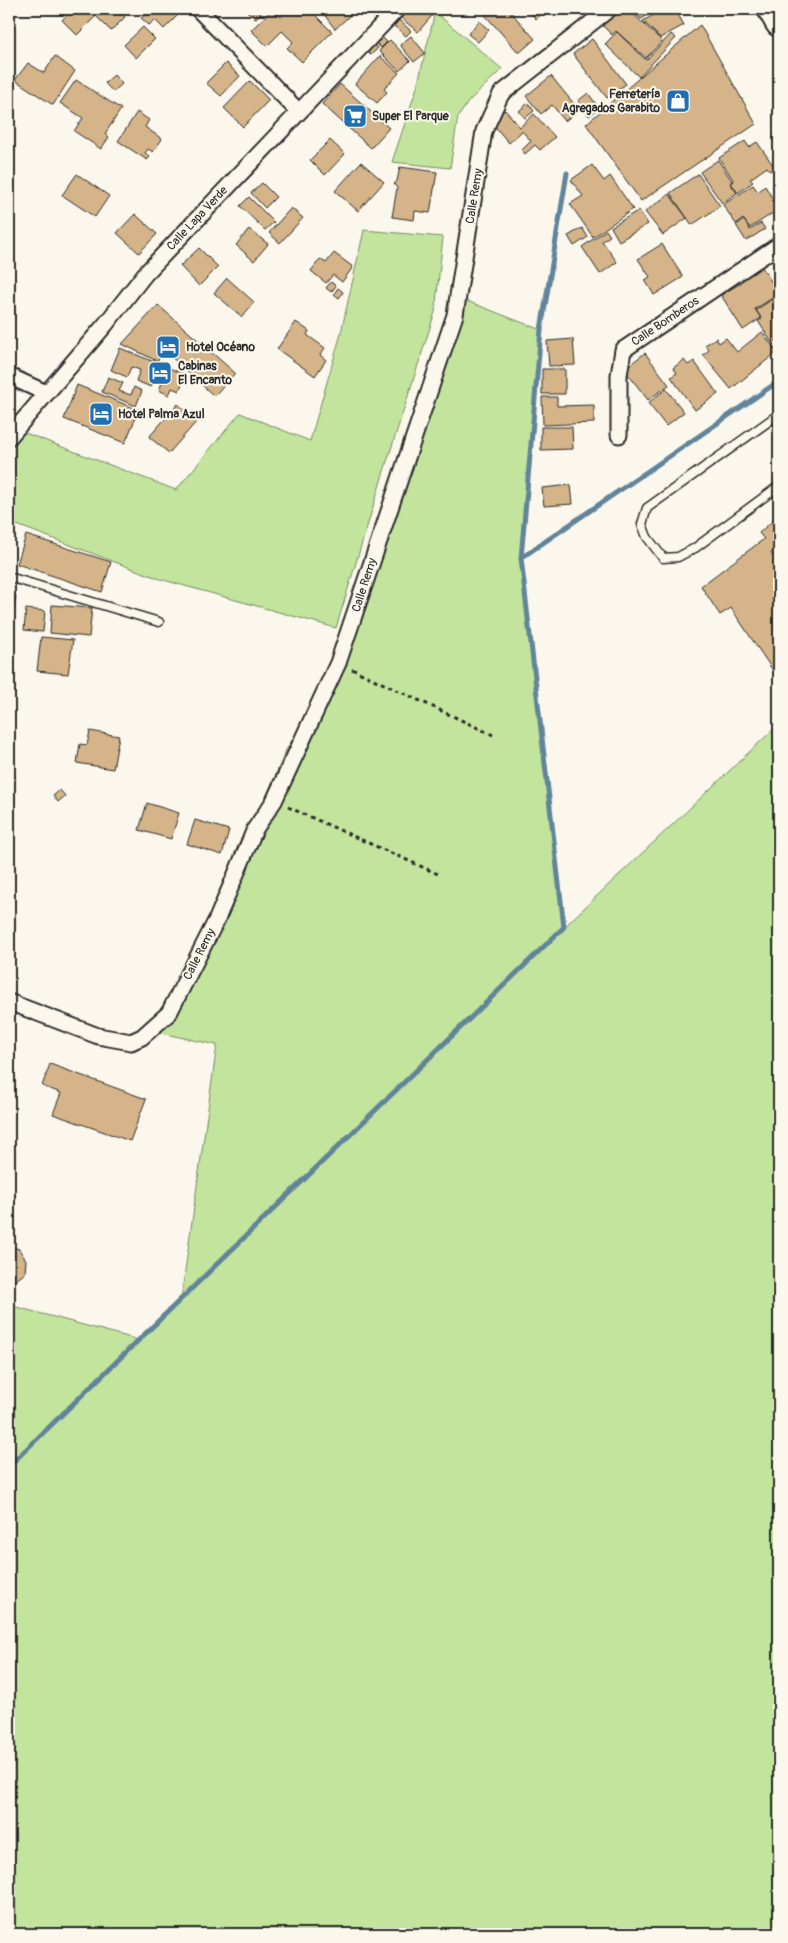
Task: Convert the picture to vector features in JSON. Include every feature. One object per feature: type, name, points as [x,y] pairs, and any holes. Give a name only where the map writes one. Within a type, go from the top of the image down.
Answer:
[{"type":"highway","points":[[771,9],[779,23]]},
{"type":"street","points":[[198,9],[298,110]]},
{"type":"street","name":"Calle Lapa Verde","points":[[9,437],[105,325],[145,274],[298,110],[397,9]]},
{"type":"street","name":"Calle Remy","points":[[9,1002],[98,1036],[131,1042],[142,1037],[169,1013],[217,919],[254,829],[274,801],[338,663],[455,315],[484,130],[502,94],[609,9]]},
{"type":"street","name":"Calle Bomberos","points":[[619,435],[618,376],[623,350],[779,245]]},
{"type":"street","points":[[9,376],[46,393]]},
{"type":"lane","points":[[779,414],[647,508],[642,524],[647,537],[664,558],[678,557],[695,548],[779,486]]},
{"type":"lane","points":[[9,577],[159,622]]},
{"type":"path","points":[[338,663],[494,735]]},
{"type":"path","points":[[274,801],[438,874]]},
{"type":"green space","points":[[435,12],[502,69],[469,101],[458,117],[450,168],[392,162],[417,87]]},
{"type":"green space","points":[[364,230],[443,237],[435,312],[336,628],[160,579],[9,522],[9,445],[20,431],[176,490],[240,413],[310,441],[340,337]]},
{"type":"green space","points":[[457,297],[541,330],[521,558],[564,927],[779,724],[779,1934],[9,1934],[9,1305],[139,1340],[181,1299],[217,1045],[160,1033],[224,896],[286,750],[335,671]]},
{"type":"building","points":[[73,9],[117,9],[125,17],[111,31],[96,16],[77,35],[62,20]]},
{"type":"building","points":[[151,9],[170,9],[177,16],[164,29],[155,20],[149,25],[141,18]]},
{"type":"building","points":[[245,9],[265,9],[255,19]]},
{"type":"building","points":[[273,9],[281,17],[289,9],[309,9],[332,32],[302,62],[287,48],[293,42],[282,31],[267,46],[251,30]]},
{"type":"building","points":[[320,9],[357,9],[335,29]]},
{"type":"building","points":[[409,9],[432,9],[435,12],[418,32],[401,18]]},
{"type":"building","points":[[491,9],[508,9],[535,39],[519,53],[485,15]]},
{"type":"building","points":[[527,9],[548,9],[536,19]]},
{"type":"building","points":[[612,9],[628,9],[662,41],[646,58],[616,31],[612,35],[599,22]]},
{"type":"building","points":[[630,9],[659,9],[641,19]]},
{"type":"building","points":[[664,9],[675,9],[684,25],[660,38],[643,21]]},
{"type":"building","points":[[399,20],[411,31],[406,36],[394,26]]},
{"type":"building","points":[[479,21],[489,30],[478,42],[468,34]]},
{"type":"building","name":"Ferretería Agregados Garabito","points":[[700,25],[756,124],[641,201],[586,124]]},
{"type":"building","points":[[143,27],[155,39],[136,58],[124,45]]},
{"type":"building","points":[[617,32],[646,60],[671,34],[676,38],[639,77],[605,44]]},
{"type":"building","points":[[381,36],[387,42],[381,48],[375,42]]},
{"type":"building","points":[[411,36],[425,53],[414,62],[400,45]]},
{"type":"building","points":[[592,39],[626,84],[607,98],[573,54]]},
{"type":"building","points":[[390,40],[410,61],[399,71],[379,51]]},
{"type":"building","points":[[373,44],[378,48],[371,55],[366,51]]},
{"type":"building","points":[[55,56],[75,71],[53,105],[15,80],[28,63],[44,73]]},
{"type":"building","points":[[380,56],[399,73],[384,89],[387,92],[377,103],[355,84]]},
{"type":"building","points":[[226,63],[240,76],[221,96],[206,83]]},
{"type":"building","points":[[114,75],[122,84],[113,92],[105,83]]},
{"type":"building","points":[[551,76],[579,110],[565,121],[552,105],[541,114],[526,96]]},
{"type":"building","points":[[76,80],[121,109],[105,134],[109,137],[101,149],[74,131],[83,118],[60,103]]},
{"type":"building","points":[[250,81],[269,100],[243,127],[224,108]]},
{"type":"building","name":"Super El Parque","points":[[340,84],[389,128],[371,148],[322,104]]},
{"type":"building","points":[[588,93],[599,108],[589,116],[578,101]]},
{"type":"building","points":[[528,103],[534,111],[525,118],[519,111]]},
{"type":"building","points":[[505,110],[520,127],[534,114],[555,137],[540,150],[535,145],[525,154],[522,150],[531,141],[522,131],[509,143],[491,122]]},
{"type":"building","points":[[137,112],[149,120],[145,127],[162,139],[153,152],[148,149],[145,153],[150,157],[147,160],[118,141]]},
{"type":"building","points":[[330,140],[345,154],[325,175],[310,160]]},
{"type":"building","points":[[745,141],[749,147],[757,142],[775,168],[770,171],[767,167],[750,179],[753,182],[738,193],[731,183],[734,181],[719,158]]},
{"type":"building","points":[[718,160],[732,181],[730,183],[737,193],[722,203],[700,172]]},
{"type":"building","points":[[361,162],[384,182],[358,211],[335,191]]},
{"type":"building","points":[[592,165],[604,181],[610,176],[633,209],[593,237],[570,204],[583,196],[571,180]]},
{"type":"building","points":[[400,167],[437,172],[430,213],[415,211],[414,220],[392,217],[397,188],[394,184],[397,181]]},
{"type":"building","points":[[77,174],[109,196],[95,217],[62,195]]},
{"type":"building","points":[[698,174],[720,206],[692,225],[670,193]]},
{"type":"building","points":[[262,183],[276,197],[265,208],[251,193]]},
{"type":"building","points":[[753,185],[758,192],[765,186],[779,209],[750,228],[743,219],[736,224],[723,205]]},
{"type":"building","points":[[669,194],[687,218],[663,235],[645,212]]},
{"type":"building","points":[[249,197],[274,222],[265,230],[240,206]]},
{"type":"building","points":[[291,208],[303,218],[280,243],[269,233]]},
{"type":"building","points":[[639,210],[648,224],[619,241],[611,227]]},
{"type":"building","points":[[135,214],[157,234],[139,253],[117,233]]},
{"type":"building","points":[[744,220],[750,230],[761,223],[765,229],[746,241],[736,225]]},
{"type":"building","points":[[582,228],[588,237],[574,246],[568,236]]},
{"type":"building","points":[[249,229],[268,244],[254,261],[236,245]]},
{"type":"building","points":[[606,230],[610,236],[602,241],[617,262],[600,274],[582,247]]},
{"type":"building","points":[[662,244],[683,277],[654,295],[645,280],[650,277],[638,259]]},
{"type":"building","points":[[199,248],[218,267],[199,286],[180,266]]},
{"type":"building","points":[[334,253],[353,267],[342,282],[333,275],[326,283],[311,271],[320,259],[326,263]]},
{"type":"building","points":[[760,264],[779,294],[755,309],[761,318],[743,330],[721,295],[741,283],[738,278]]},
{"type":"building","points":[[227,278],[254,302],[242,317],[214,293]]},
{"type":"building","points":[[331,282],[336,286],[331,292],[326,288]]},
{"type":"building","points":[[338,288],[343,292],[339,298],[334,294]]},
{"type":"building","points":[[777,296],[779,300],[779,339],[772,343],[758,321],[762,319],[756,310]]},
{"type":"building","name":"Hotel Océano","points":[[158,305],[235,373],[214,396],[165,351],[157,361],[122,344]]},
{"type":"building","points":[[296,322],[309,331],[307,335],[325,348],[320,355],[326,360],[315,376],[277,349]]},
{"type":"building","points":[[762,332],[777,352],[731,389],[703,355],[709,350],[705,345],[716,338],[719,343],[726,338],[737,352]]},
{"type":"building","points":[[573,339],[575,365],[549,366],[547,341]]},
{"type":"building","name":"Cabinas El Encanto","points":[[120,348],[186,375],[179,391],[172,388],[169,395],[159,390],[164,378],[156,375],[151,387],[136,381],[140,370],[131,367],[127,377],[111,370]]},
{"type":"building","points":[[645,353],[669,385],[648,400],[624,369]]},
{"type":"building","points":[[684,360],[688,365],[694,361],[718,394],[695,410],[671,377],[677,373],[673,368]]},
{"type":"building","points":[[542,369],[565,369],[565,394],[542,394]]},
{"type":"building","name":"Cabinas El Encanto","points":[[108,377],[123,383],[119,391],[131,395],[134,387],[142,391],[136,406],[102,392]]},
{"type":"building","name":"Hotel Palma Azul","points":[[77,385],[139,410],[125,443],[64,419]]},
{"type":"building","points":[[666,389],[684,412],[666,426],[648,403]]},
{"type":"building","points":[[542,397],[557,397],[557,406],[594,405],[594,423],[543,425]]},
{"type":"building","points":[[178,404],[197,421],[169,453],[149,437]]},
{"type":"building","points":[[541,427],[572,427],[573,449],[541,450]]},
{"type":"building","points":[[571,485],[573,504],[544,506],[542,488]]},
{"type":"building","points":[[779,515],[779,547],[771,553],[779,566],[779,673],[776,675],[731,608],[720,615],[701,586],[764,539],[759,533]]},
{"type":"building","points":[[9,525],[16,527],[9,545]]},
{"type":"building","points":[[26,535],[111,562],[102,592],[17,564]]},
{"type":"building","points":[[9,595],[16,596],[11,628],[9,628]]},
{"type":"building","points":[[52,605],[92,608],[89,637],[50,633]]},
{"type":"building","points":[[26,609],[45,611],[43,632],[24,630]]},
{"type":"building","points":[[41,637],[73,640],[68,674],[37,671]]},
{"type":"building","points":[[90,731],[119,736],[113,769],[77,763],[80,744],[87,745]]},
{"type":"building","points":[[60,790],[65,796],[58,802],[53,796]]},
{"type":"building","points":[[147,803],[179,813],[171,839],[139,830]]},
{"type":"building","points":[[195,820],[229,830],[222,855],[187,844]]},
{"type":"building","points":[[50,1064],[146,1099],[130,1141],[53,1114],[61,1093],[42,1086]]},
{"type":"building","points":[[9,1246],[19,1249],[26,1260],[25,1273],[15,1281],[9,1281]]},
{"type":"waterway","points":[[9,1466],[564,927],[521,558],[541,330],[567,173]]},
{"type":"waterway","points":[[521,558],[779,381]]},
{"type":"place","name":"Ferretería Agregados Garabito","points":[[678,101]]},
{"type":"place","name":"Super El Parque","points":[[355,116]]},
{"type":"place","name":"Hotel Océano","points":[[168,347]]},
{"type":"place","name":"Cabinas El Encanto","points":[[160,373]]},
{"type":"place","name":"Hotel Palma Azul","points":[[101,414]]}]
